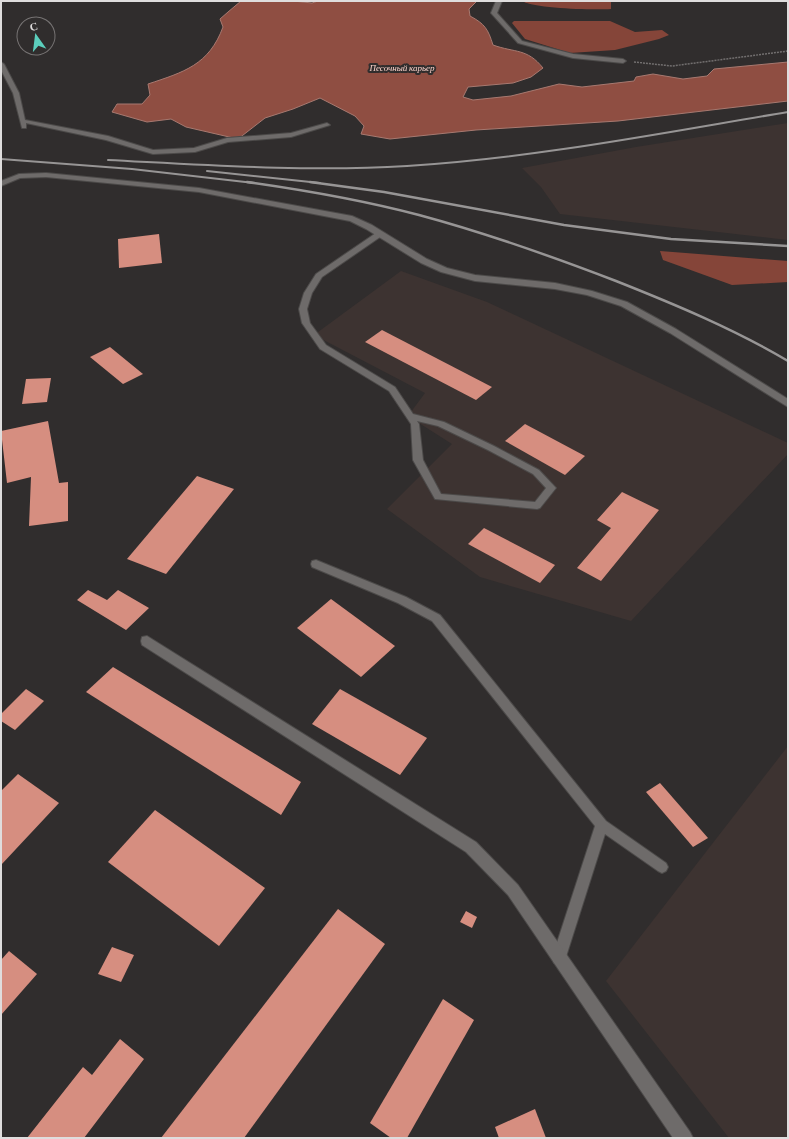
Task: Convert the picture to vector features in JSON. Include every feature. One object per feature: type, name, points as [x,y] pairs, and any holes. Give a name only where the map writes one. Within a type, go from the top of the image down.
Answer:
[{"type":"street","points":[[1,184],[18,176],[46,174],[199,190],[352,219],[369,227],[379,235],[424,261],[444,270],[475,278],[554,286],[589,293],[624,304],[673,331],[788,404]]},
{"type":"street","points":[[147,641],[471,847],[513,890],[684,1138]]},
{"type":"lane","points":[[498,1],[494,13],[508,26],[520,42],[573,56],[623,61]]},
{"type":"lane","points":[[1,64],[16,93],[25,129]]},
{"type":"lane","points":[[23,121],[108,138],[153,152],[195,150],[227,140],[291,135],[326,125]]},
{"type":"lane","points":[[379,235],[319,276],[308,293],[303,309],[306,323],[323,347],[392,389],[409,416],[415,424],[418,460],[438,497],[537,506],[551,488],[536,472],[491,448],[441,424],[409,416]]},
{"type":"lane","points":[[316,564],[402,600],[436,618],[602,825],[662,867]]},
{"type":"lane","points":[[559,958],[602,825]]},
{"type":"path","points":[[623,61],[672,66],[788,51]]},
{"type":"shaded area","points":[[522,1],[611,1],[611,9],[579,9],[540,6]]},
{"type":"shaded area","points":[[514,21],[610,21],[635,32],[662,30],[669,35],[615,50],[570,53],[525,39],[512,23]]},
{"type":"shaded area","points":[[788,123],[788,240],[560,214],[541,187],[522,168],[636,147]]},
{"type":"shaded area","points":[[660,251],[788,261],[788,282],[732,285],[663,260]]},
{"type":"shaded area","points":[[401,271],[487,302],[788,443],[788,454],[631,621],[480,577],[387,509],[452,444],[408,416],[425,393],[314,335]]},
{"type":"shaded area","points":[[788,746],[788,1138],[729,1138],[606,981]]},
{"type":"water","name":"Песочный карьер","points":[[241,1],[293,1],[312,3],[318,1],[477,1],[469,9],[470,16],[485,28],[493,45],[526,54],[532,57],[543,68],[531,77],[513,83],[468,87],[463,97],[473,100],[511,96],[559,84],[582,87],[634,81],[636,77],[653,74],[683,79],[707,76],[714,69],[788,62],[788,101],[618,121],[476,130],[390,139],[361,134],[364,126],[355,116],[320,98],[265,118],[238,139],[186,127],[171,119],[147,122],[112,112],[117,104],[142,104],[150,95],[148,84],[184,71],[203,59],[217,40],[223,27],[220,19]]},
{"type":"building","points":[[159,234],[162,263],[119,268],[118,239]]},
{"type":"building","points":[[382,330],[492,387],[476,400],[365,342]]},
{"type":"building","points":[[110,347],[143,374],[123,384],[90,357]]},
{"type":"building","points":[[51,378],[47,402],[22,404],[26,379]]},
{"type":"building","points":[[48,421],[59,483],[68,482],[68,521],[29,526],[31,477],[7,483],[1,431]]},
{"type":"building","points":[[525,424],[585,456],[565,475],[505,441]]},
{"type":"building","points":[[197,476],[234,489],[166,574],[127,559]]},
{"type":"building","points":[[622,492],[659,510],[601,581],[577,568],[611,528],[597,520]]},
{"type":"building","points":[[484,528],[555,565],[540,583],[468,544]]},
{"type":"building","points":[[88,590],[107,600],[118,590],[149,608],[126,630],[77,600]]},
{"type":"building","points":[[331,599],[395,646],[361,677],[297,628]]},
{"type":"building","points":[[113,667],[301,782],[281,815],[86,692]]},
{"type":"building","points":[[26,689],[44,701],[15,730],[1,721],[1,714]]},
{"type":"building","points":[[340,689],[427,738],[400,775],[312,724]]},
{"type":"building","points":[[18,774],[59,803],[1,865],[1,791]]},
{"type":"building","points":[[660,783],[708,838],[693,847],[646,792]]},
{"type":"building","points":[[155,810],[265,888],[219,946],[108,862]]},
{"type":"building","points":[[338,909],[385,944],[244,1138],[161,1138]]},
{"type":"building","points":[[466,911],[477,917],[472,928],[460,922]]},
{"type":"building","points":[[112,947],[134,955],[121,982],[98,974]]},
{"type":"building","points":[[9,951],[37,974],[1,1015],[1,960]]},
{"type":"building","points":[[443,999],[474,1020],[407,1138],[391,1138],[370,1123]]},
{"type":"building","points":[[120,1039],[144,1059],[84,1138],[27,1138],[83,1067],[92,1075]]},
{"type":"building","points":[[535,1109],[546,1138],[499,1138],[495,1127]]},
{"type":"railway","points":[[108,160],[220,166],[295,168],[370,168],[407,166],[551,151],[788,112]]},
{"type":"railway","points":[[1,159],[132,169],[252,183]]},
{"type":"railway","points":[[207,171],[320,183]]},
{"type":"railway","points":[[247,182],[252,183]]},
{"type":"railway","points":[[310,182],[384,192],[564,225],[671,239],[788,246]]},
{"type":"railway","points":[[252,183],[355,200],[419,215],[494,237],[616,281],[660,299],[746,338],[788,361]]}]
